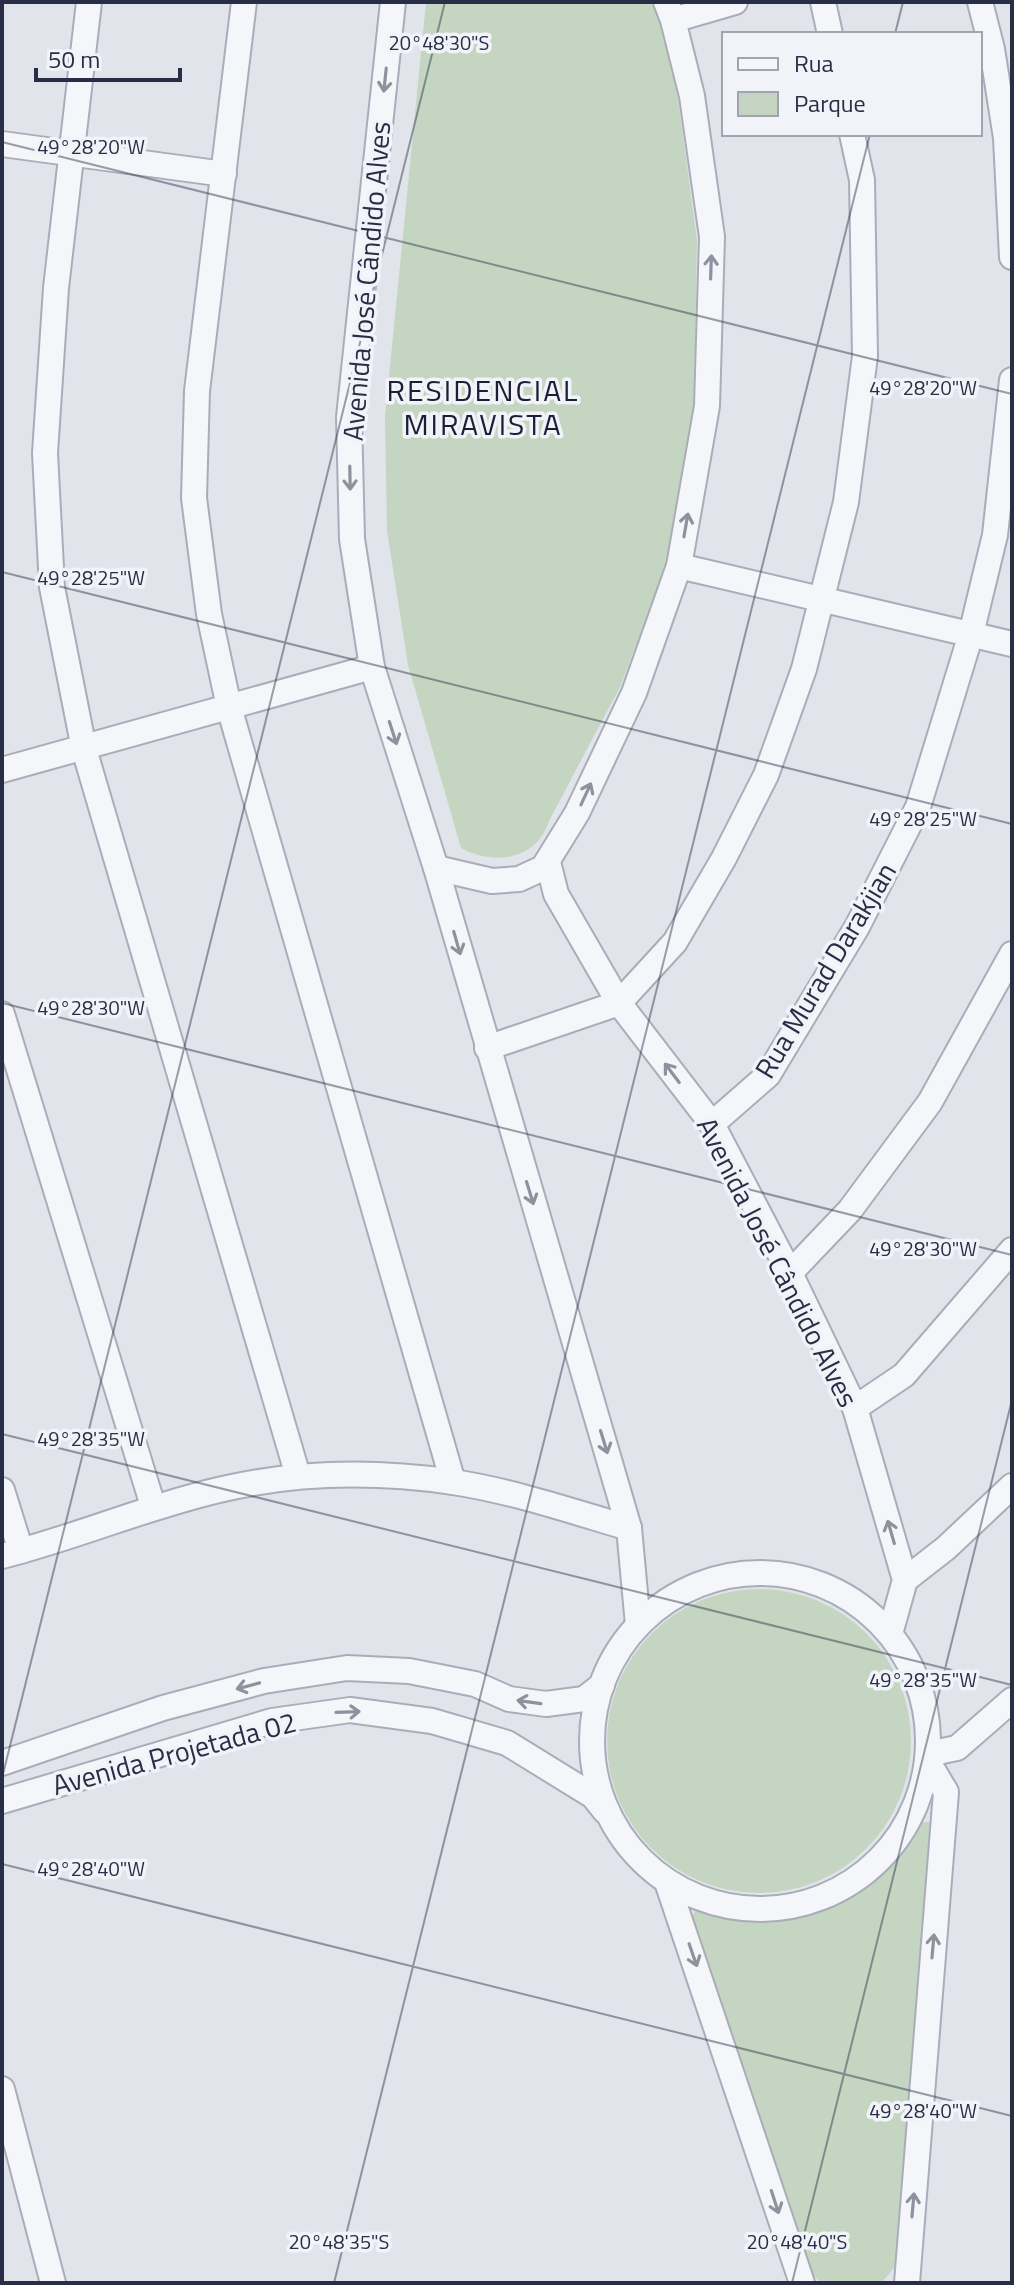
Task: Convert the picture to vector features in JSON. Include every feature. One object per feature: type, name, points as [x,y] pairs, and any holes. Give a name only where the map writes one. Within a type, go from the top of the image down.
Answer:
[{"type":"street","points":[[89,2],[56,288],[45,453],[52,587],[84,749],[298,1476]]},
{"type":"street","points":[[244,2],[197,391],[194,498],[209,614],[229,707],[453,1482]]},
{"type":"street","name":"Avenida José Cândido Alves","points":[[393,2],[349,417],[352,539],[372,667],[436,868],[629,1528],[638,1625]]},
{"type":"street","points":[[436,868],[492,881],[519,879],[543,868],[548,862],[577,813],[634,693],[679,566],[707,406],[712,237],[692,96],[669,11],[735,2]]},
{"type":"street","points":[[823,2],[830,32]]},
{"type":"street","points":[[980,2],[992,49],[1006,138],[1012,257]]},
{"type":"street","points":[[487,1048],[619,1003],[675,942],[724,858],[766,775],[804,669],[846,502],[865,356],[862,180],[852,136]]},
{"type":"street","points":[[2,144],[224,174]]},
{"type":"street","name":"Rua Murad Darakjian","points":[[712,1124],[768,1075],[857,927],[918,807],[971,634],[995,535],[1012,380]]},
{"type":"street","points":[[679,566],[1012,644]]},
{"type":"street","points":[[2,770],[372,667]]},
{"type":"street","name":"Avenida José Cândido Alves","points":[[548,862],[556,894],[619,1003],[712,1124],[790,1273],[855,1408],[905,1580]]},
{"type":"street","points":[[790,1273],[850,1210],[930,1102],[1012,954]]},
{"type":"street","points":[[2,1014],[153,1506]]},
{"type":"street","points":[[855,1408],[904,1375],[1012,1250]]},
{"type":"street","points":[[2,1490],[12,1553],[153,1506],[226,1488],[298,1476],[366,1475],[453,1482],[553,1505],[629,1528]]},
{"type":"street","points":[[890,1634],[905,1580],[946,1548],[1012,1486]]},
{"type":"street","points":[[758,1572],[802,1578],[824,1585],[862,1607],[890,1634],[917,1680],[924,1703],[927,1757],[918,1799],[896,1840],[864,1874],[823,1898],[778,1909],[731,1908],[709,1902],[667,1882],[633,1852],[608,1814],[600,1794],[592,1750],[596,1706],[602,1685],[611,1663],[638,1625],[664,1604],[693,1587],[736,1574],[758,1572]]},
{"type":"street","name":"Avenida Projetada 02","points":[[2,1763],[163,1708],[264,1681],[347,1668],[409,1671],[475,1684],[509,1699],[546,1704],[584,1699],[602,1685]]},
{"type":"street","points":[[927,1757],[957,1748],[1012,1700]]},
{"type":"street","name":"Avenida Projetada 02","points":[[2,1801],[272,1721],[350,1710],[432,1721],[507,1743],[593,1796],[608,1814]]},
{"type":"street","points":[[907,2283],[946,1792],[927,1757]]},
{"type":"street","points":[[667,1882],[802,2283]]},
{"type":"street","points":[[2,2089],[53,2283]]},
{"type":"green space","points":[[426,2],[652,2],[661,24],[678,98],[697,240],[694,406],[667,562],[621,685],[543,834],[525,851],[500,858],[474,854],[461,848],[408,665],[387,531],[385,417]]},
{"type":"green space","points":[[759,1589],[789,1592],[817,1601],[843,1615],[866,1634],[885,1657],[899,1683],[908,1711],[911,1741],[908,1771],[899,1799],[885,1825],[866,1848],[843,1867],[817,1881],[789,1890],[759,1893],[729,1890],[701,1881],[675,1867],[652,1848],[633,1825],[619,1799],[610,1771],[607,1741],[610,1711],[619,1683],[633,1657],[652,1634],[675,1615],[701,1601],[729,1592]]},
{"type":"green space","points":[[919,1822],[930,1822],[895,2267],[881,2283],[821,2283],[810,2271],[691,1918],[696,1909],[742,1918],[784,1918],[830,1905],[871,1879],[905,1843]]},
{"type":"district","name":"RESIDENCIAL MIRAVISTA","points":[[483,407]]}]
